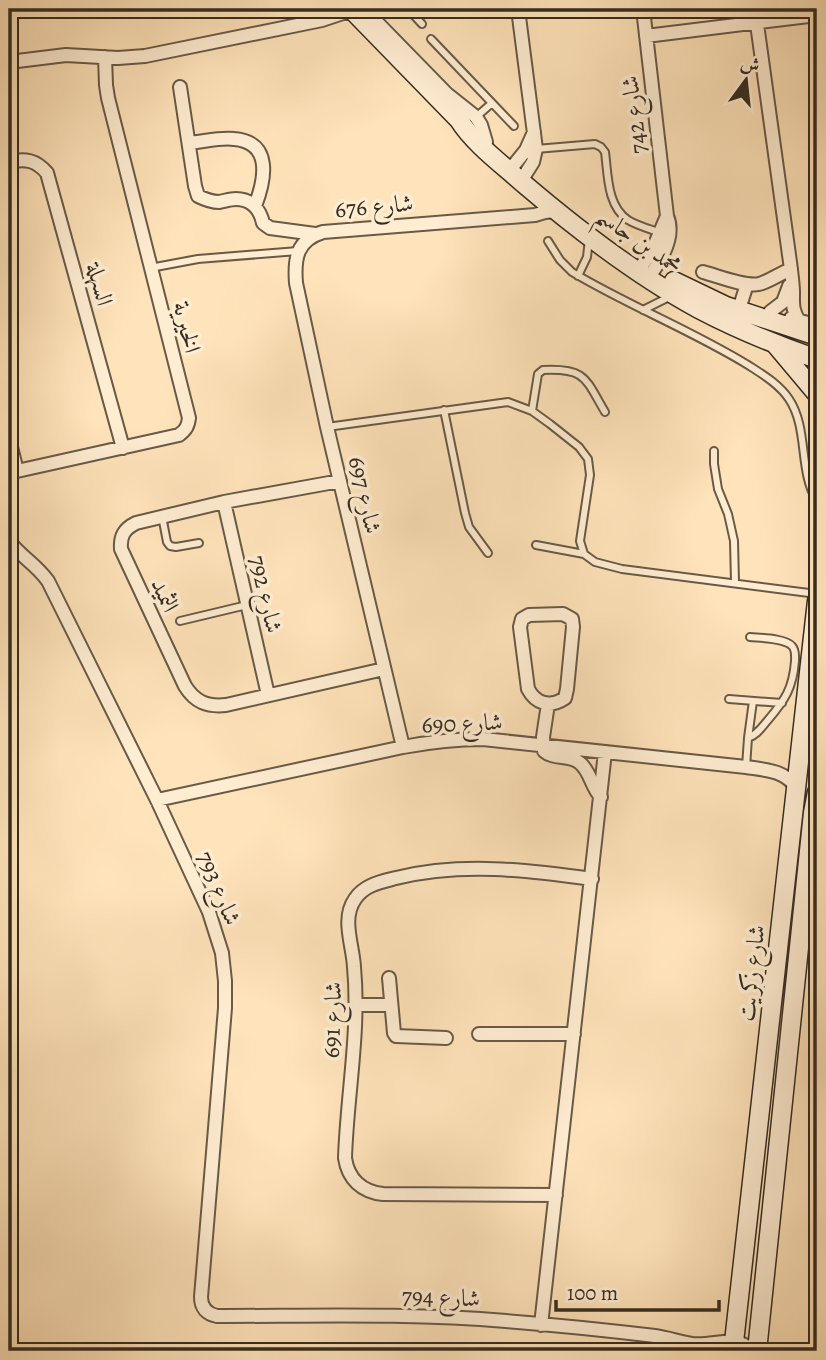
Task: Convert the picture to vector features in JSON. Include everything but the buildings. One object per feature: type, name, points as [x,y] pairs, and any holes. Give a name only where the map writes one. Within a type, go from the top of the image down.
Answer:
[{"type":"street","points":[[314,21],[330,9]]},
{"type":"street","points":[[517,9],[536,149],[533,162],[517,173]]},
{"type":"street","name":"شارع 742","points":[[643,9],[667,216],[670,222],[666,248],[646,270]]},
{"type":"street","points":[[9,62],[52,56],[145,56],[357,10],[374,19],[453,100],[467,119]]},
{"type":"street","name":"محمد بن جاسم","points":[[357,10],[467,119],[469,125],[538,195],[589,237],[684,293],[817,336]]},
{"type":"street","points":[[646,36],[817,15]]},
{"type":"street","points":[[757,24],[791,269],[793,308],[799,321]]},
{"type":"street","name":"الخيرية","points":[[13,471],[179,435],[188,424],[189,418],[108,98],[105,57]]},
{"type":"street","points":[[180,87],[198,196],[217,202],[237,198],[255,206],[263,223],[270,228],[315,234]]},
{"type":"street","name":"محمد بن جاسم","points":[[467,119],[467,131],[517,173],[646,270]]},
{"type":"street","points":[[517,173],[534,132]]},
{"type":"street","points":[[189,143],[233,138],[255,146],[264,165],[264,178],[255,206]]},
{"type":"street","name":"السهلة","points":[[9,162],[33,162],[47,173],[123,447]]},
{"type":"street","points":[[527,216],[535,207],[538,195]]},
{"type":"street","name":"شارع 676","points":[[299,251],[302,244],[315,234],[334,230],[527,216],[557,211]]},
{"type":"street","name":"شارع 742","points":[[646,270],[667,216]]},
{"type":"street","name":"شارع 697","points":[[299,251],[296,282],[402,747]]},
{"type":"street","points":[[703,272],[754,285],[764,283],[791,269]]},
{"type":"street","points":[[770,312],[783,302],[791,282]]},
{"type":"street","points":[[741,303],[747,284]]},
{"type":"street","points":[[684,293],[708,291],[817,326]]},
{"type":"street","name":"محمد بن جاسم","points":[[684,293],[698,308],[775,344],[817,359]]},
{"type":"street","points":[[775,344],[817,394]]},
{"type":"street","points":[[9,439],[13,471]]},
{"type":"street","name":"الثميد","points":[[340,481],[224,502],[136,523],[123,533],[121,549],[185,686],[190,694],[206,705],[216,706],[384,669]]},
{"type":"street","name":"شارع 792","points":[[224,502],[268,695]]},
{"type":"street","name":"شارع 793","points":[[9,541],[39,568],[48,581],[157,800],[209,912],[222,953],[225,1008],[201,1297]]},
{"type":"street","name":"شارع زكريت","points":[[746,1346],[797,788],[817,601]]},
{"type":"street","points":[[563,614],[572,619],[573,627],[567,689],[565,698],[548,704],[532,696],[528,689],[520,627],[523,619],[529,615],[563,614]]},
{"type":"street","points":[[548,704],[542,745],[544,751],[580,763],[601,797]]},
{"type":"street","name":"شارع 690","points":[[157,800],[431,741],[460,739],[542,745],[774,771],[787,777],[797,788]]},
{"type":"street","points":[[541,1325],[605,752]]},
{"type":"street","points":[[774,771],[800,759]]},
{"type":"street","name":"شارع زكريت","points":[[746,1346],[817,792]]},
{"type":"street","name":"شارع 691","points":[[556,1195],[383,1194],[369,1191],[356,1183],[348,1172],[345,1158],[356,1005],[348,919],[355,898],[372,884],[420,873],[472,868],[525,870],[592,879]]},
{"type":"street","points":[[389,978],[394,1033],[446,1038]]},
{"type":"street","points":[[356,1005],[391,1005]]},
{"type":"street","points":[[479,1034],[574,1034]]},
{"type":"street","name":"شارع 794","points":[[201,1297],[205,1310],[217,1316],[377,1315],[505,1321],[699,1344],[746,1346]]},
{"type":"street","name":"شارع 794","points":[[690,1343],[705,1351]]},
{"type":"lane","points":[[374,19],[386,9]]},
{"type":"lane","points":[[408,9],[422,24]]},
{"type":"lane","points":[[431,39],[514,125]]},
{"type":"lane","points":[[467,119],[492,103]]},
{"type":"lane","points":[[536,149],[591,144],[601,147],[605,152],[612,199],[616,207],[628,220],[661,233]]},
{"type":"lane","points":[[578,276],[587,257],[589,237]]},
{"type":"lane","points":[[548,241],[565,266],[578,276],[737,359],[783,391],[794,408],[809,483],[817,501]]},
{"type":"lane","points":[[150,268],[198,259],[299,251]]},
{"type":"lane","points":[[643,310],[658,301],[684,293]]},
{"type":"lane","points":[[532,411],[538,374],[543,369],[551,369],[569,370],[585,377],[605,412]]},
{"type":"lane","points":[[327,427],[508,402],[532,411],[579,447],[588,459],[590,475],[580,541],[584,554]]},
{"type":"lane","points":[[444,410],[469,527],[488,553]]},
{"type":"lane","points":[[714,451],[718,489],[728,514],[734,541],[735,582]]},
{"type":"lane","points":[[162,516],[170,546],[199,542]]},
{"type":"lane","points":[[536,545],[584,554],[595,562],[622,569],[817,594]]},
{"type":"lane","points":[[180,621],[247,605]]},
{"type":"lane","points":[[748,738],[755,735],[782,703],[790,688],[795,657],[794,648],[785,641],[750,637]]},
{"type":"lane","points":[[729,699],[782,703]]},
{"type":"lane","points":[[746,767],[753,701]]},
{"type":"lane","points":[[816,1351],[817,1341]]}]
